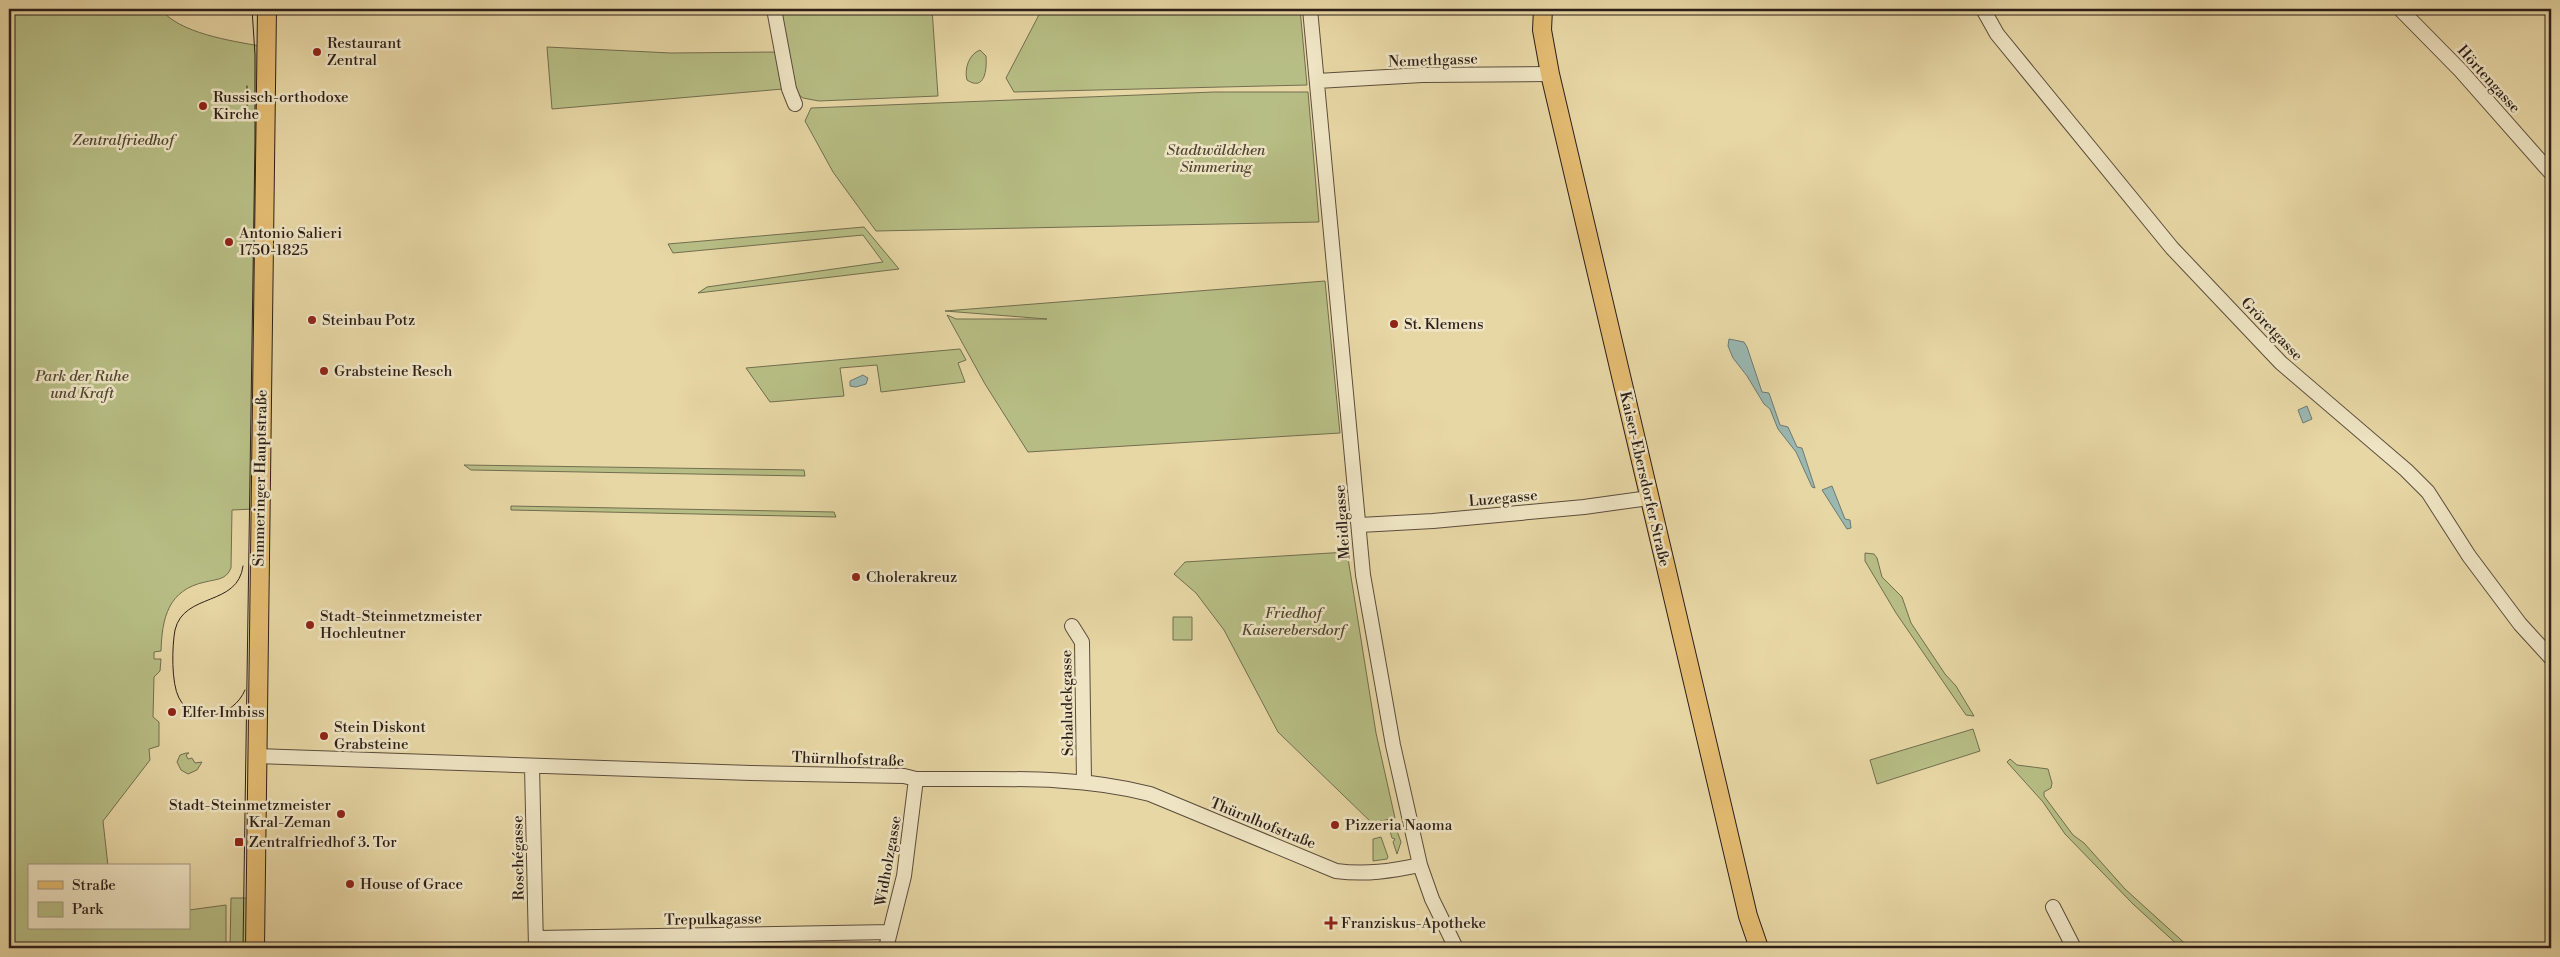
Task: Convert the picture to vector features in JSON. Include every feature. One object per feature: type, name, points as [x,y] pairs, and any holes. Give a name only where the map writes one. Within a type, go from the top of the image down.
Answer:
[{"type":"main road","name":"Simmeringer Hauptstraße","points":[[255,948],[267,9]]},
{"type":"main road","name":"Kaiser-Ebersdorfer Straße","points":[[1543,9],[1542,30],[1550,74],[1748,916],[1758,948]]},
{"type":"street","points":[[774,9],[789,89],[795,104]]},
{"type":"street","name":"Meidlgasse","points":[[1310,9],[1339,340],[1360,525],[1359,545],[1376,657],[1420,865],[1432,899],[1456,948]]},
{"type":"street","name":"Gröretgasse","points":[[1983,9],[1997,34],[2172,248],[2281,364],[2406,470],[2428,492],[2469,556],[2520,624],[2551,658]]},
{"type":"street","name":"Hörtengasse","points":[[2400,9],[2461,71],[2551,173]]},
{"type":"street","name":"Nemethgasse","points":[[1317,81],[1422,75],[1550,74]]},
{"type":"street","name":"Luzegasse","points":[[1360,525],[1433,521],[1584,507],[1649,498]]},
{"type":"street","name":"Schaludekgasse","points":[[1072,626],[1082,642],[1084,782]]},
{"type":"street","name":"Thürnlhofstraße","points":[[256,756],[904,776],[916,779],[1084,782],[1119,786],[1150,794],[1336,871],[1362,874],[1378,873],[1420,865]]},
{"type":"street","name":"Roschégasse","points":[[532,766],[536,943]]},
{"type":"street","name":"Widholzgasse","points":[[886,948],[904,876],[916,779]]},
{"type":"street","points":[[2053,907],[2074,948]]},
{"type":"street","name":"Trepulkagasse","points":[[536,943],[890,932]]},
{"type":"green space","name":"Zentralfriedhof","points":[[9,9],[161,9],[169,17],[192,30],[206,35],[260,46],[254,509],[232,510],[231,568],[227,575],[193,586],[175,599],[170,607],[163,627],[161,651],[154,652],[154,659],[161,659],[160,671],[154,677],[153,717],[159,722],[159,746],[149,749],[150,760],[103,821],[108,864],[28,864],[28,930],[190,930],[190,910],[226,905],[226,948],[9,948]]},
{"type":"green space","points":[[778,9],[932,9],[938,96],[819,101],[803,98],[794,91]]},
{"type":"green space","points":[[1042,9],[1300,9],[1307,85],[1014,92],[1006,78]]},
{"type":"green space","points":[[547,47],[671,53],[778,52],[783,89],[552,109]]},
{"type":"green space","points":[[980,50],[986,56],[984,77],[978,83],[973,83],[967,80],[967,67],[970,58]]},
{"type":"green space","name":"Stadtwäldchen Simmering","points":[[1214,92],[1308,92],[1319,222],[876,231],[833,172],[805,121],[811,108]]},
{"type":"green space","points":[[864,227],[899,269],[698,293],[707,287],[883,262],[863,235],[673,253],[668,244]]},
{"type":"green space","points":[[1325,281],[1340,433],[1028,452],[985,384],[947,315],[956,319],[1047,319],[945,311]]},
{"type":"green space","points":[[960,349],[966,360],[958,363],[965,382],[881,392],[877,365],[840,368],[844,396],[770,402],[746,368]]},
{"type":"green space","points":[[464,465],[804,470],[805,476],[471,470]]},
{"type":"green space","points":[[511,506],[834,512],[836,517],[511,510]]},
{"type":"green space","name":"Friedhof Kaiserebersdorf","points":[[1347,552],[1376,733],[1395,818],[1372,823],[1278,732],[1224,630],[1196,593],[1174,574],[1185,562]]},
{"type":"green space","points":[[1865,553],[1874,554],[1877,558],[1882,577],[1902,597],[1911,623],[1945,674],[1956,686],[1974,716],[1966,715],[1896,613],[1865,561]]},
{"type":"green space","points":[[1173,617],[1192,617],[1192,640],[1173,640]]},
{"type":"green space","points":[[1973,729],[1980,751],[1877,784],[1870,760]]},
{"type":"green space","points":[[189,753],[186,755],[188,759],[192,758],[195,763],[202,762],[197,770],[188,774],[181,770],[177,762],[180,755]]},
{"type":"green space","points":[[2010,759],[2017,765],[2048,769],[2052,783],[2051,788],[2044,792],[2044,796],[2073,835],[2084,843],[2125,889],[2190,948],[2181,948],[2133,904],[2065,834],[2043,802],[2007,762]]},
{"type":"green space","points":[[1396,828],[1401,842],[1397,854],[1393,842],[1395,839],[1392,838],[1390,831]]},
{"type":"green space","points":[[1381,837],[1388,857],[1387,859],[1373,861],[1373,839]]},
{"type":"green space","points":[[231,898],[249,898],[248,948],[230,948]]},
{"type":"water","points":[[1729,339],[1744,342],[1747,347],[1762,392],[1769,393],[1780,425],[1788,427],[1797,447],[1802,448],[1815,488],[1812,487],[1796,452],[1778,429],[1770,409],[1764,404],[1747,376],[1733,358],[1728,346]]},
{"type":"water","points":[[863,375],[868,378],[866,384],[856,387],[850,386],[850,381]]},
{"type":"water","points":[[2307,406],[2312,419],[2303,423],[2298,410]]},
{"type":"water","points":[[1832,486],[1845,519],[1850,520],[1851,528],[1847,529],[1822,490]]},
{"type":"tram line","points":[[243,948],[255,141],[255,55],[252,9]]},
{"type":"tram line","points":[[247,86],[247,121]]},
{"type":"tram line","points":[[243,566],[239,579],[232,588],[199,604],[180,618],[175,630],[173,664],[176,691],[186,707],[194,713],[213,715],[223,712],[232,707],[245,690]]},
{"type":"place","name":"Restaurant Zentral","points":[[317,52]]},
{"type":"place","name":"Russisch-orthodoxe Kirche","points":[[203,106]]},
{"type":"place","name":"Antonio Salieri 1750-1825","points":[[229,242]]},
{"type":"place","name":"Steinbau Potz","points":[[312,320]]},
{"type":"place","name":"St. Klemens","points":[[1394,324]]},
{"type":"place","name":"Grabsteine Resch","points":[[324,371]]},
{"type":"place","name":"Cholerakreuz","points":[[856,577]]},
{"type":"place","name":"Stadt-Steinmetzmeister Hochleutner","points":[[310,625]]},
{"type":"place","name":"Elfer Imbiss","points":[[172,712]]},
{"type":"place","name":"Stein Diskont Grabsteine","points":[[324,736]]},
{"type":"place","name":"Stadt-Steinmetzmeister Kral-Zeman","points":[[341,814]]},
{"type":"place","name":"Pizzeria Naoma","points":[[1335,825]]},
{"type":"place","name":"Zentralfriedhof 3. Tor","points":[[239,842]]},
{"type":"place","name":"House of Grace","points":[[350,884]]},
{"type":"place","name":"Franziskus-Apotheke","points":[[1331,923]]},
{"type":"park label","name":"Park der Ruhe und Kraft","points":[[82,384]]}]
